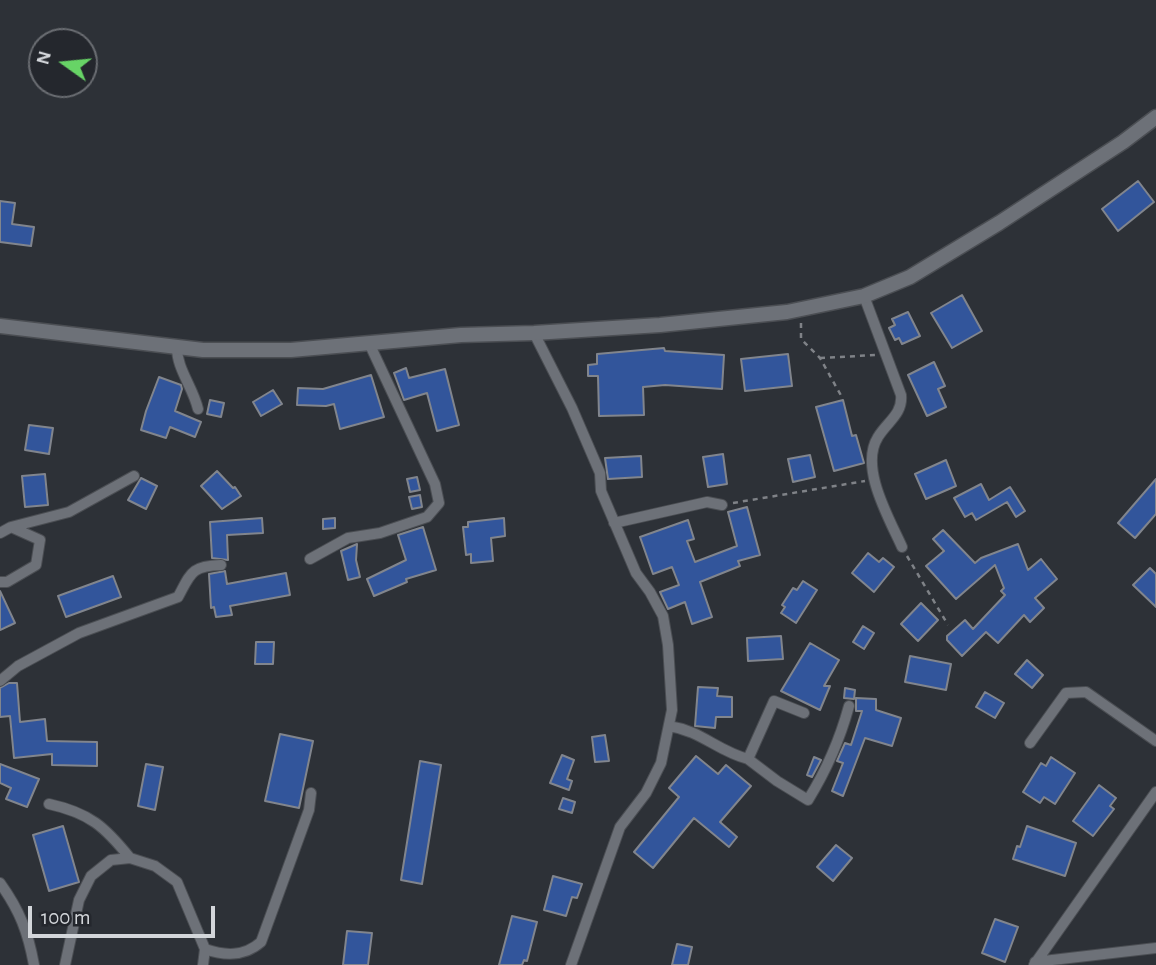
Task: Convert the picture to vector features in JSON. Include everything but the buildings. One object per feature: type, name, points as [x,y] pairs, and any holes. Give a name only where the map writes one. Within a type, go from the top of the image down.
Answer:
[{"type":"street","points":[[0,326],[203,350],[291,350],[461,335],[660,325],[800,310],[864,296],[910,277],[999,223],[1123,142],[1156,117]]},
{"type":"street","points":[[864,296],[901,400],[900,410],[874,445],[872,459],[875,480],[902,547]]},
{"type":"street","points":[[534,333],[572,408],[600,472],[601,491],[636,572],[663,616],[668,645],[671,697],[669,726],[661,763],[653,780],[620,827],[571,965]]},
{"type":"street","points":[[310,559],[348,538],[380,533],[427,517],[439,503],[435,484],[369,343]]},
{"type":"street","points":[[177,346],[177,358],[195,393],[198,409]]},
{"type":"street","points":[[0,533],[11,527],[69,512],[134,477]]},
{"type":"street","points":[[614,523],[707,502],[722,505]]},
{"type":"street","points":[[0,582],[7,582],[36,565],[40,540],[11,527]]},
{"type":"street","points":[[0,681],[18,666],[79,633],[178,597],[190,574],[203,565],[221,565]]},
{"type":"street","points":[[1030,743],[1066,693],[1076,692],[1086,692],[1156,741]]},
{"type":"street","points":[[748,759],[774,701],[804,713]]},
{"type":"street","points":[[669,726],[700,734],[729,754],[748,759],[808,800],[820,781],[842,730],[849,706]]},
{"type":"street","points":[[1035,963],[1156,792]]},
{"type":"street","points":[[205,949],[219,954],[233,954],[251,951],[261,942],[309,810],[311,793]]},
{"type":"street","points":[[49,804],[70,808],[107,829],[130,858]]},
{"type":"street","points":[[65,965],[79,900],[91,876],[111,860],[130,858],[155,866],[177,883],[205,949],[203,965]]},
{"type":"street","points":[[0,883],[21,914],[34,965]]},
{"type":"street","points":[[1035,963],[1156,948]]},
{"type":"path","points":[[800,310],[801,339],[820,358],[843,399]]},
{"type":"path","points":[[820,358],[886,354]]},
{"type":"path","points":[[722,505],[875,480]]},
{"type":"path","points":[[902,547],[948,625]]}]
